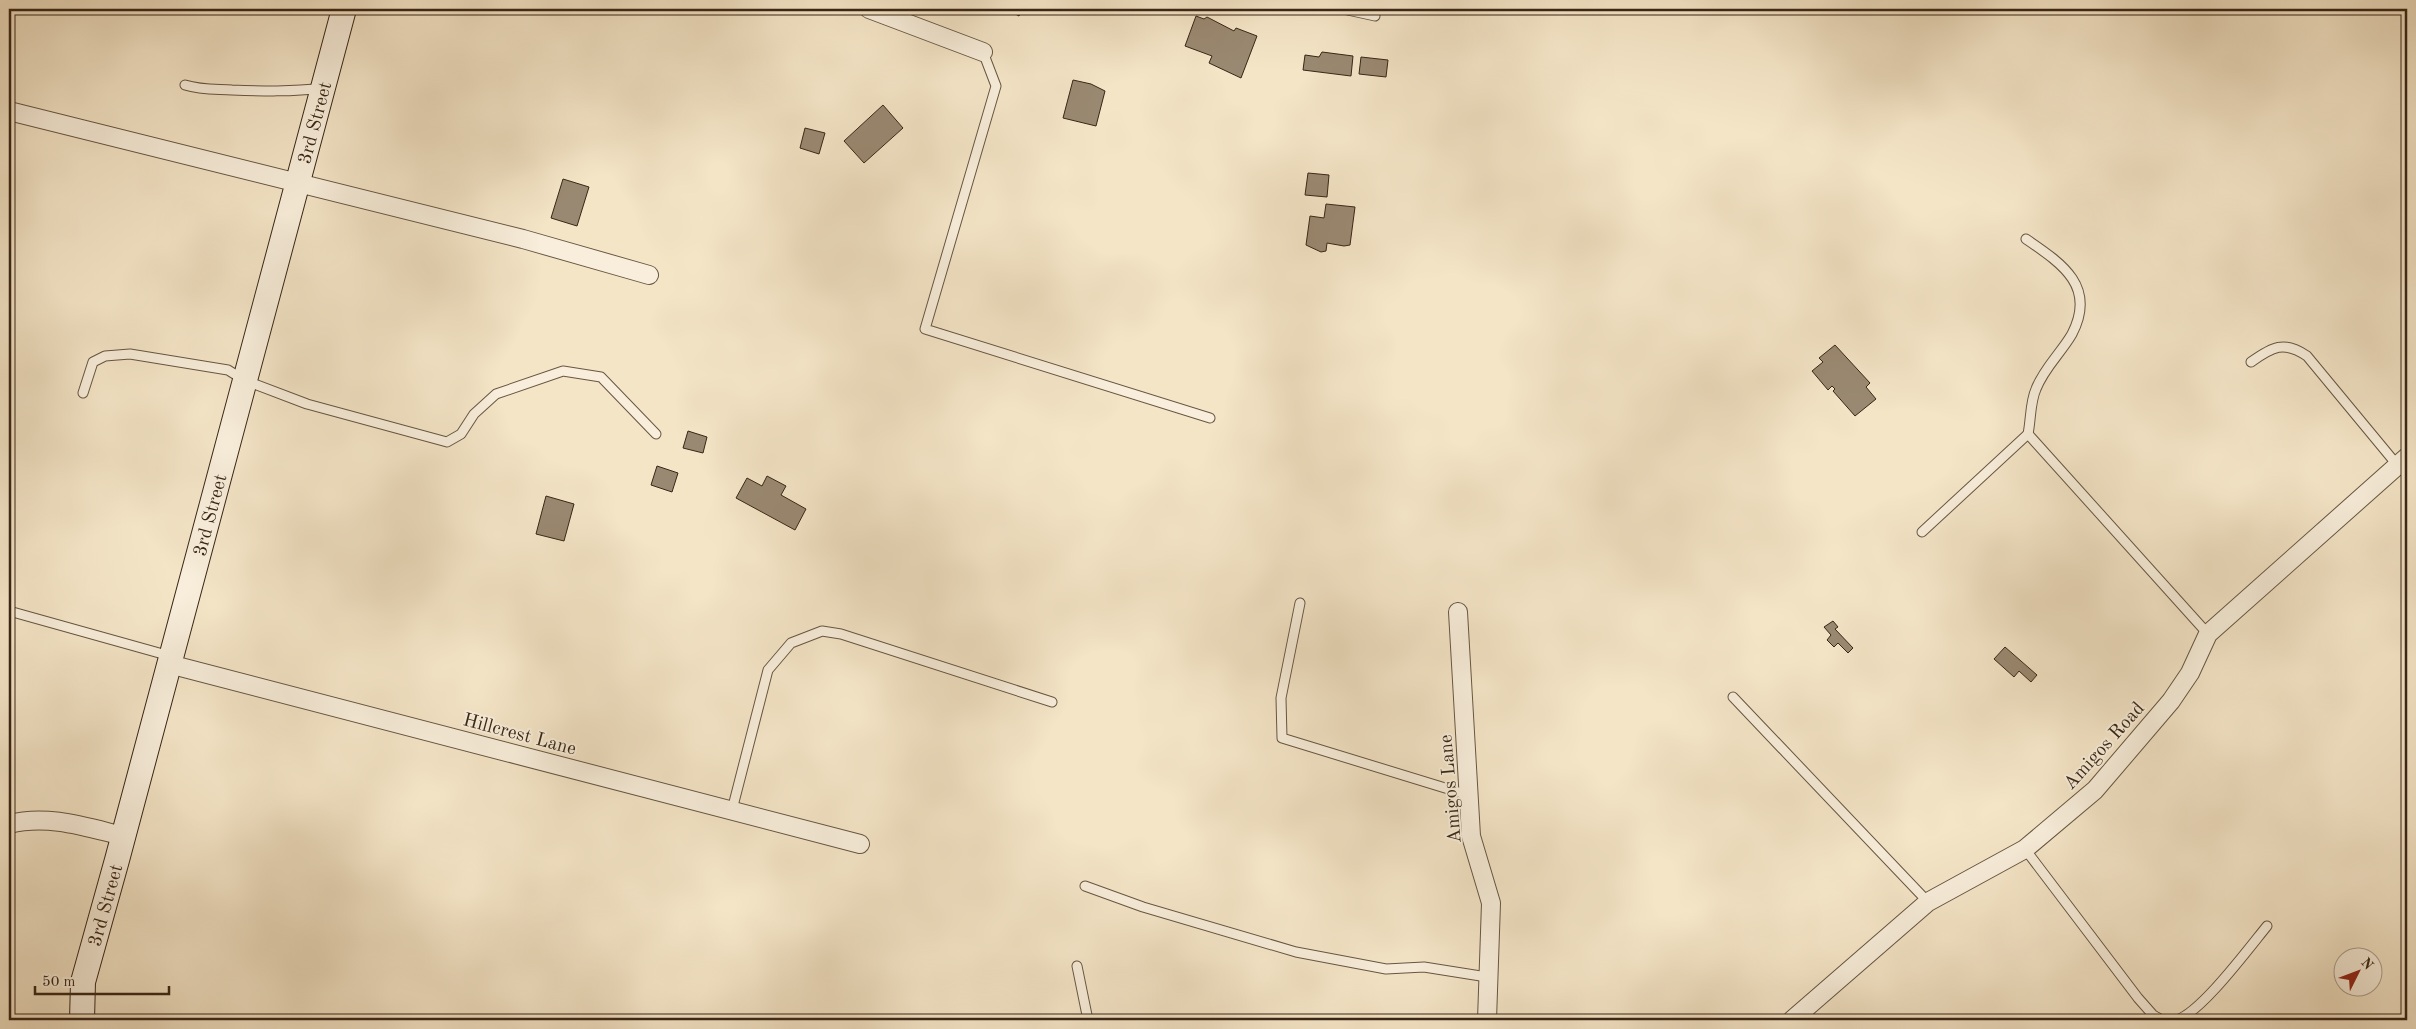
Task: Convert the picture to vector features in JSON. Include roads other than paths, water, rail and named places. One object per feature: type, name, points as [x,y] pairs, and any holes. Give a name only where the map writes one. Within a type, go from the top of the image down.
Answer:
[{"type":"main road","name":"3rd Street","points":[[82,1020],[83,982],[344,9]]},
{"type":"street","points":[[869,9],[983,52]]},
{"type":"street","points":[[9,111],[523,239],[649,276]]},
{"type":"street","name":"Amigos Road","points":[[1792,1020],[1928,902],[2025,849],[2095,790],[2171,700],[2190,673],[2208,634],[2402,462]]},
{"type":"street","name":"Amigos Lane","points":[[1458,612],[1471,836],[1491,903],[1487,1020]]},
{"type":"street","name":"Hillcrest Lane","points":[[170,660],[860,844]]},
{"type":"street","points":[[9,824],[66,821],[123,836]]},
{"type":"lane","points":[[1343,9],[1375,16]]},
{"type":"lane","points":[[983,52],[996,86],[925,329],[1210,418]]},
{"type":"lane","points":[[185,86],[207,90],[251,91],[300,91],[322,88]]},
{"type":"lane","points":[[1922,532],[2028,434],[2035,390],[2045,370],[2072,334],[2078,317],[2080,297],[2074,279],[2061,263],[2026,239]]},
{"type":"lane","points":[[2251,362],[2279,346],[2295,348],[2307,356],[2402,462]]},
{"type":"lane","points":[[83,393],[92,362],[105,356],[130,354],[228,370],[244,380],[307,404],[447,442],[461,434],[474,414],[496,394],[563,371],[601,377],[656,434]]},
{"type":"lane","points":[[2028,434],[2208,634]]},
{"type":"lane","points":[[1300,603],[1280,698],[1282,738],[1468,795]]},
{"type":"lane","points":[[9,611],[170,660]]},
{"type":"lane","points":[[732,810],[768,670],[791,643],[822,631],[841,634],[1052,702]]},
{"type":"lane","points":[[1733,697],[1928,902]]},
{"type":"lane","points":[[2025,849],[2138,998],[2153,1015],[2162,1020]]},
{"type":"lane","points":[[1085,886],[1143,907],[1296,952],[1386,969],[1424,967],[1487,977]]},
{"type":"lane","points":[[2176,1020],[2183,1018],[2215,988],[2267,926]]},
{"type":"lane","points":[[1077,966],[1088,1020]]}]
